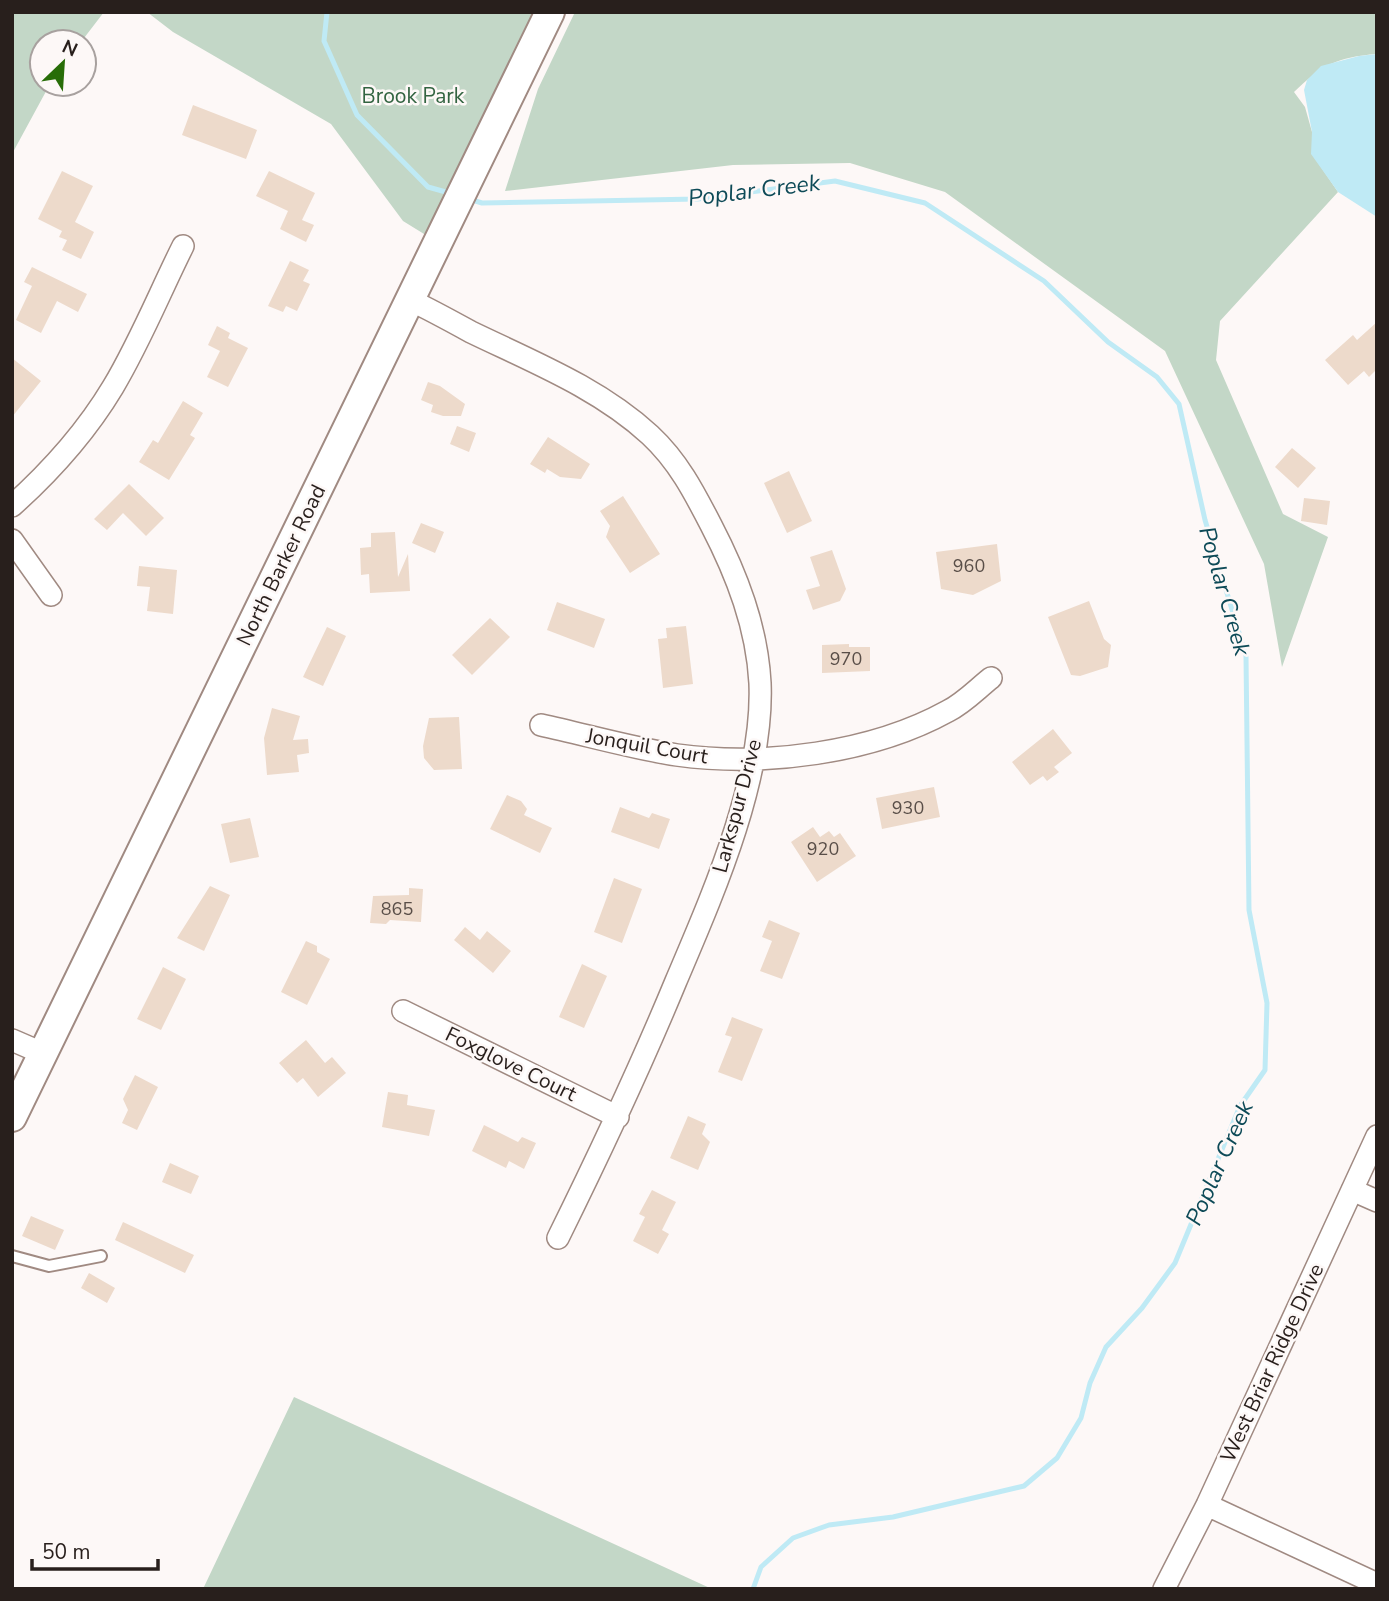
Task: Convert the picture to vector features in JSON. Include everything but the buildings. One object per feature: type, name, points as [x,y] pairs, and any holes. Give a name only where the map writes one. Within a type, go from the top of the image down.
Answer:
[{"type":"main road","name":"North Barker Road","points":[[12,1117],[19,1082],[42,1053],[153,831],[550,12]]},
{"type":"street","points":[[12,506],[43,477],[96,415],[115,384],[183,246]]},
{"type":"street","name":"Larkspur Drive","points":[[410,300],[593,392],[652,437],[685,475],[722,546],[750,617],[760,687],[754,757],[724,862],[661,1020],[618,1117],[558,1238]]},
{"type":"street","points":[[12,540],[51,595]]},
{"type":"street","name":"Jonquil Court","points":[[541,725],[679,755],[754,757],[812,753],[867,744],[916,727],[951,709],[991,678]]},
{"type":"street","name":"Foxglove Court","points":[[403,1011],[618,1117]]},
{"type":"street","points":[[12,1040],[42,1053]]},
{"type":"street","name":"West Briar Ridge Drive","points":[[1164,1589],[1207,1505],[1377,1136]]},
{"type":"street","points":[[1352,1190],[1377,1201]]},
{"type":"street","points":[[1207,1505],[1377,1584]]},
{"type":"lane","points":[[12,1256],[49,1266],[101,1256]]},
{"type":"green space","points":[[12,12],[104,12],[92,28],[28,28],[28,98],[42,98],[12,154]]},
{"type":"green space","name":"Brook Park","points":[[147,12],[550,12],[437,242],[403,221],[331,124],[173,32]]},
{"type":"green space","points":[[575,12],[1377,12],[1377,54],[1351,57],[1331,64],[1294,92],[1305,107],[1312,132],[1312,154],[1338,192],[1220,321],[1216,360],[1283,514],[1328,537],[1282,667],[1264,564],[1165,351],[945,192],[850,163],[733,165],[505,191],[538,89]]},
{"type":"green space","points":[[294,1397],[712,1589],[203,1589]]},
{"type":"water","points":[[1377,54],[1377,217],[1338,192],[1311,154],[1312,132],[1304,90],[1307,80],[1321,66]]},
{"type":"waterway","name":"Poplar Creek","points":[[327,12],[324,41],[357,115],[428,187],[453,194]]},
{"type":"waterway","name":"Poplar Creek","points":[[469,199],[482,203],[698,199],[835,181],[925,203],[1044,281],[1108,342],[1157,377],[1179,404],[1205,520],[1246,656],[1249,910],[1267,1003],[1265,1070],[1240,1106],[1175,1263],[1142,1308],[1106,1347],[1090,1383],[1081,1418],[1057,1458],[1024,1486],[893,1517],[829,1525],[793,1538],[761,1567],[753,1589]]}]
